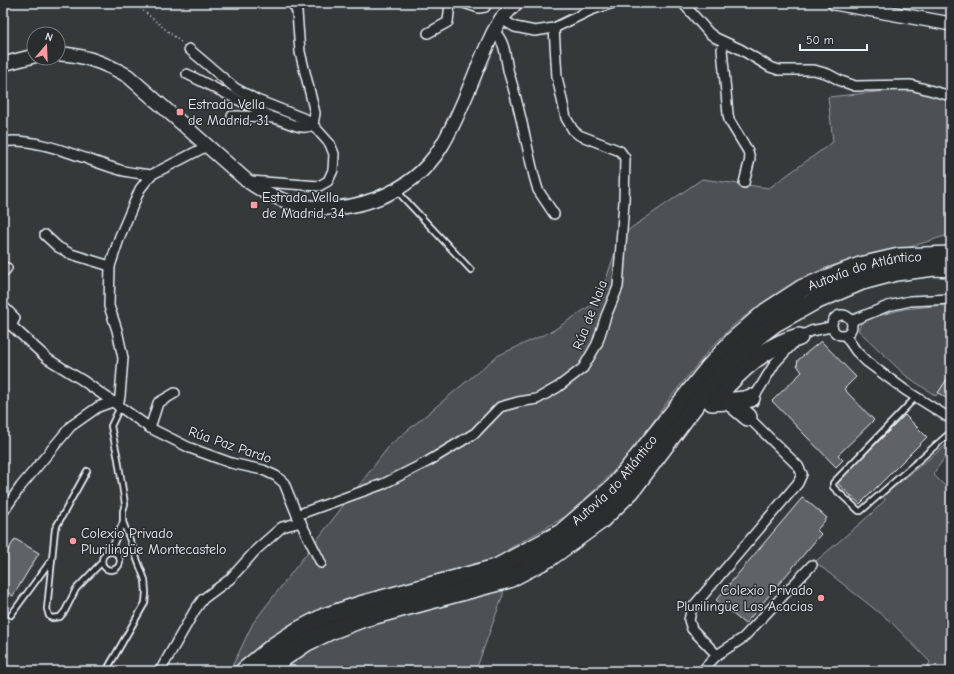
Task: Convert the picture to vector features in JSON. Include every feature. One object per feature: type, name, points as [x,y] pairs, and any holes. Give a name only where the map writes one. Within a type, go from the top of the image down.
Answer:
[{"type":"highway","name":"Autovía do Atlántico","points":[[244,671],[274,646],[299,630],[324,617],[360,605],[496,568],[561,533],[614,487],[708,369],[734,340],[766,312],[803,288],[860,266],[900,257],[951,255]]},
{"type":"highway","name":"Autovía do Atlántico","points":[[264,671],[306,642],[330,631],[364,618],[509,579],[550,558],[600,521],[631,491],[708,389],[737,356],[758,336],[775,323],[813,302],[862,281],[896,272],[934,267],[951,268]]},
{"type":"highway","points":[[550,558],[599,532],[615,519],[633,501],[702,413],[739,372],[759,355],[776,345],[799,337]]},
{"type":"highway","points":[[712,402],[742,401],[751,398]]},
{"type":"highway","points":[[730,402],[748,417]]},
{"type":"main road","points":[[834,3],[951,24]]},
{"type":"main road","points":[[66,55],[94,60],[128,76],[246,180],[260,190],[292,203],[310,207],[348,207],[366,203],[382,197],[416,175],[429,163],[452,127],[494,31],[512,5]]},
{"type":"main road","points":[[3,64],[26,58]]},
{"type":"street","points":[[293,3],[297,12],[300,52],[315,113],[313,125]]},
{"type":"street","points":[[428,33],[448,22],[450,3]]},
{"type":"street","points":[[464,3],[479,8],[485,7],[487,3]]},
{"type":"street","points":[[502,19],[515,27],[534,31],[554,28],[591,10],[613,3]]},
{"type":"street","points":[[683,3],[709,33],[770,67],[779,70],[814,70],[828,74],[855,86],[911,85],[951,96]]},
{"type":"street","name":"Rúa de Naia","points":[[160,671],[195,610],[203,599],[230,578],[257,549],[282,527],[383,484],[427,462],[475,433],[500,407],[537,399],[558,387],[583,368],[597,344],[606,316],[618,287],[623,218],[625,158],[620,151],[579,135],[573,130],[566,118],[557,77],[554,28]]},
{"type":"street","points":[[494,31],[500,37],[504,47],[509,76],[514,90],[538,190],[554,214]]},
{"type":"street","points":[[725,43],[722,49],[729,120],[748,151],[750,159],[744,182]]},
{"type":"street","points":[[189,49],[234,88],[257,100],[308,120],[330,144],[334,154],[333,170],[328,181],[319,186],[246,180]]},
{"type":"street","points":[[187,74],[275,119],[303,127],[313,125]]},
{"type":"street","points":[[232,116],[275,119]]},
{"type":"street","points":[[3,142],[31,142],[119,170],[150,175]]},
{"type":"street","points":[[3,512],[21,486],[71,426],[98,408],[117,405],[120,396],[123,358],[117,330],[109,306],[110,266],[120,236],[140,189],[150,175],[207,146]]},
{"type":"street","points":[[45,235],[58,247],[71,254],[110,266]]},
{"type":"street","points":[[851,321],[888,306],[910,301],[951,299]]},
{"type":"street","points":[[3,306],[15,318],[12,326]]},
{"type":"street","points":[[838,315],[844,315],[851,321],[851,330],[845,335],[839,335],[831,327],[832,321],[838,315]]},
{"type":"street","name":"Rúa Paz Pardo","points":[[3,318],[48,359],[82,380],[150,428],[190,448],[231,463],[263,470],[276,476],[284,483],[299,519],[321,563]]},
{"type":"street","points":[[717,656],[692,629],[689,620],[692,608],[798,483],[802,474],[798,466],[748,417],[751,398],[758,391],[775,363],[799,337],[811,331],[831,327]]},
{"type":"street","points":[[845,335],[856,351],[867,362],[916,397],[951,419]]},
{"type":"street","points":[[150,428],[158,403],[176,393]]},
{"type":"street","points":[[702,671],[717,656],[743,638],[812,565]]},
{"type":"lane","points":[[396,189],[471,270]]},
{"type":"lane","points":[[916,397],[833,483],[833,487],[859,511],[861,511],[951,432]]},
{"type":"lane","points":[[109,666],[145,602],[146,593],[145,580],[123,522],[123,511],[125,504],[111,426],[117,405]]},
{"type":"lane","points":[[87,471],[55,529],[47,609],[49,616],[52,618],[60,617],[65,611],[76,589],[83,580],[102,562],[106,554],[110,552],[123,522]]},
{"type":"lane","points":[[102,562],[104,567],[109,569],[114,569],[118,566],[120,562],[119,557],[115,553],[110,552]]},
{"type":"lane","points":[[11,615],[52,558]]},
{"type":"path","points":[[134,3],[189,49]]},
{"type":"shaded area","points":[[906,89],[951,90],[951,234],[901,250],[856,258],[822,269],[773,296],[736,323],[710,349],[670,398],[629,456],[570,514],[507,550],[503,595],[477,667],[472,671],[230,671],[253,623],[390,445],[497,356],[554,330],[599,300],[621,235],[702,179],[769,188],[833,142],[828,97]]},
{"type":"shaded area","points":[[944,305],[951,306],[951,373],[936,396],[905,375],[858,330],[863,320],[904,309]]},
{"type":"shaded area","points":[[951,441],[951,449],[933,474],[951,492],[951,671],[926,671],[930,662],[891,622],[815,562],[871,514],[885,500],[883,496]]},
{"type":"building","points":[[821,341],[856,377],[844,389],[874,420],[838,455],[843,460],[836,467],[772,401],[802,372],[797,365],[798,360]]},
{"type":"building","points":[[951,373],[951,401],[938,393]]},
{"type":"building","points":[[905,415],[927,437],[860,504],[837,483]]},
{"type":"building","points":[[802,498],[827,518],[817,530],[821,534],[745,624],[716,600]]},
{"type":"building","points":[[15,539],[39,553],[13,596],[3,590],[3,559]]},
{"type":"place","name":"Estrada Vella de Madrid, 31","points":[[180,112]]},
{"type":"place","name":"Estrada Vella de Madrid, 34","points":[[254,205]]},
{"type":"place","name":"Colexio Privado Plurilingüe Montecastelo","points":[[73,541]]},
{"type":"place","name":"Colexio Privado Plurilingüe Las Acacias","points":[[821,598]]}]
